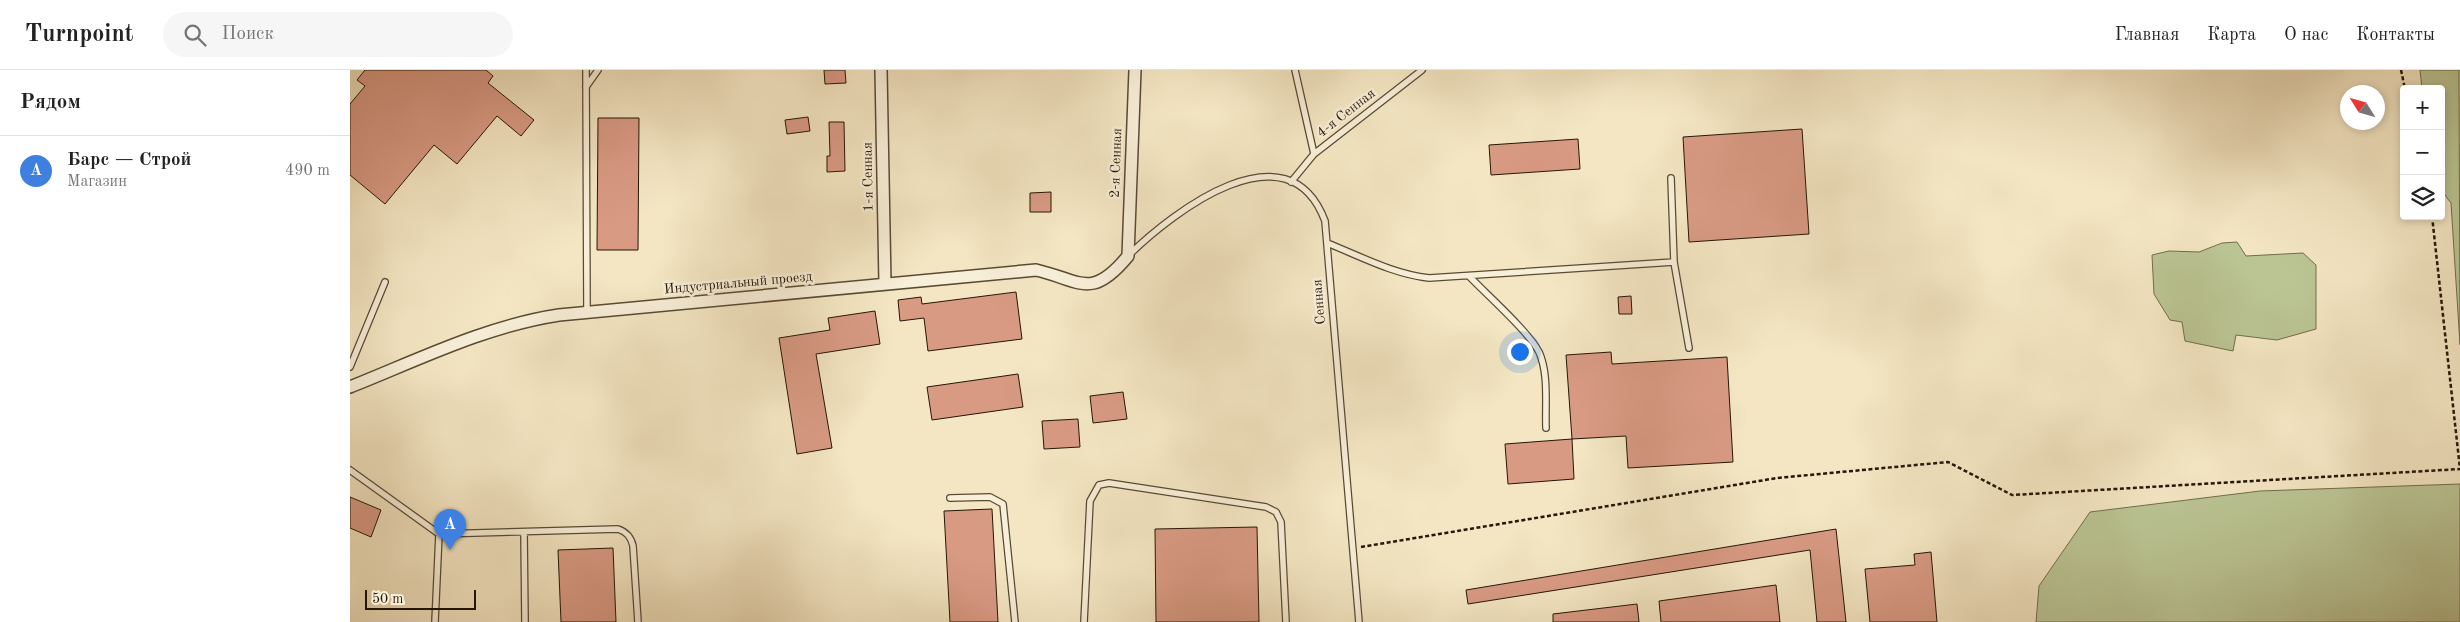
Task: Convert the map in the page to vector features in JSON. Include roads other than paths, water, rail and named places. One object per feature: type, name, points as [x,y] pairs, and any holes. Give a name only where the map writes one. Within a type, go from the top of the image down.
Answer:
[{"type":"street","name":"1-я Сенная","points":[[881,70],[885,284]]},
{"type":"street","name":"2-я Сенная","points":[[1128,256],[1135,70]]},
{"type":"street","name":"Индустриальный проезд","points":[[350,387],[508,325],[530,319],[1036,270],[1076,283],[1093,284],[1120,266],[1128,256]]},
{"type":"lane","points":[[586,70],[587,313]]},
{"type":"lane","points":[[586,87],[598,70]]},
{"type":"lane","points":[[1295,70],[1314,154]]},
{"type":"lane","name":"4-я Сенная","points":[[1291,182],[1314,154],[1422,70]]},
{"type":"lane","name":"Сенная","points":[[1128,256],[1180,211],[1217,189],[1251,178],[1269,177],[1291,182],[1318,204],[1325,221],[1359,622]]},
{"type":"lane","points":[[1671,178],[1674,262],[1689,348]]},
{"type":"lane","points":[[1327,242],[1411,276],[1469,276],[1674,262]]},
{"type":"lane","points":[[1469,276],[1528,338],[1538,352],[1543,368],[1546,428]]},
{"type":"lane","points":[[350,367],[385,282]]},
{"type":"lane","points":[[350,470],[439,534],[618,529],[624,531],[632,540],[633,546],[638,622]]},
{"type":"lane","points":[[1084,622],[1090,501],[1099,485],[1109,483],[1266,508],[1276,512],[1281,522],[1286,622]]},
{"type":"lane","points":[[950,498],[990,497],[1003,504],[1015,622]]},
{"type":"lane","points":[[524,532],[525,622]]},
{"type":"lane","points":[[435,622],[439,534]]},
{"type":"place","name":"Барс — Строй","points":[[450,550]]}]
